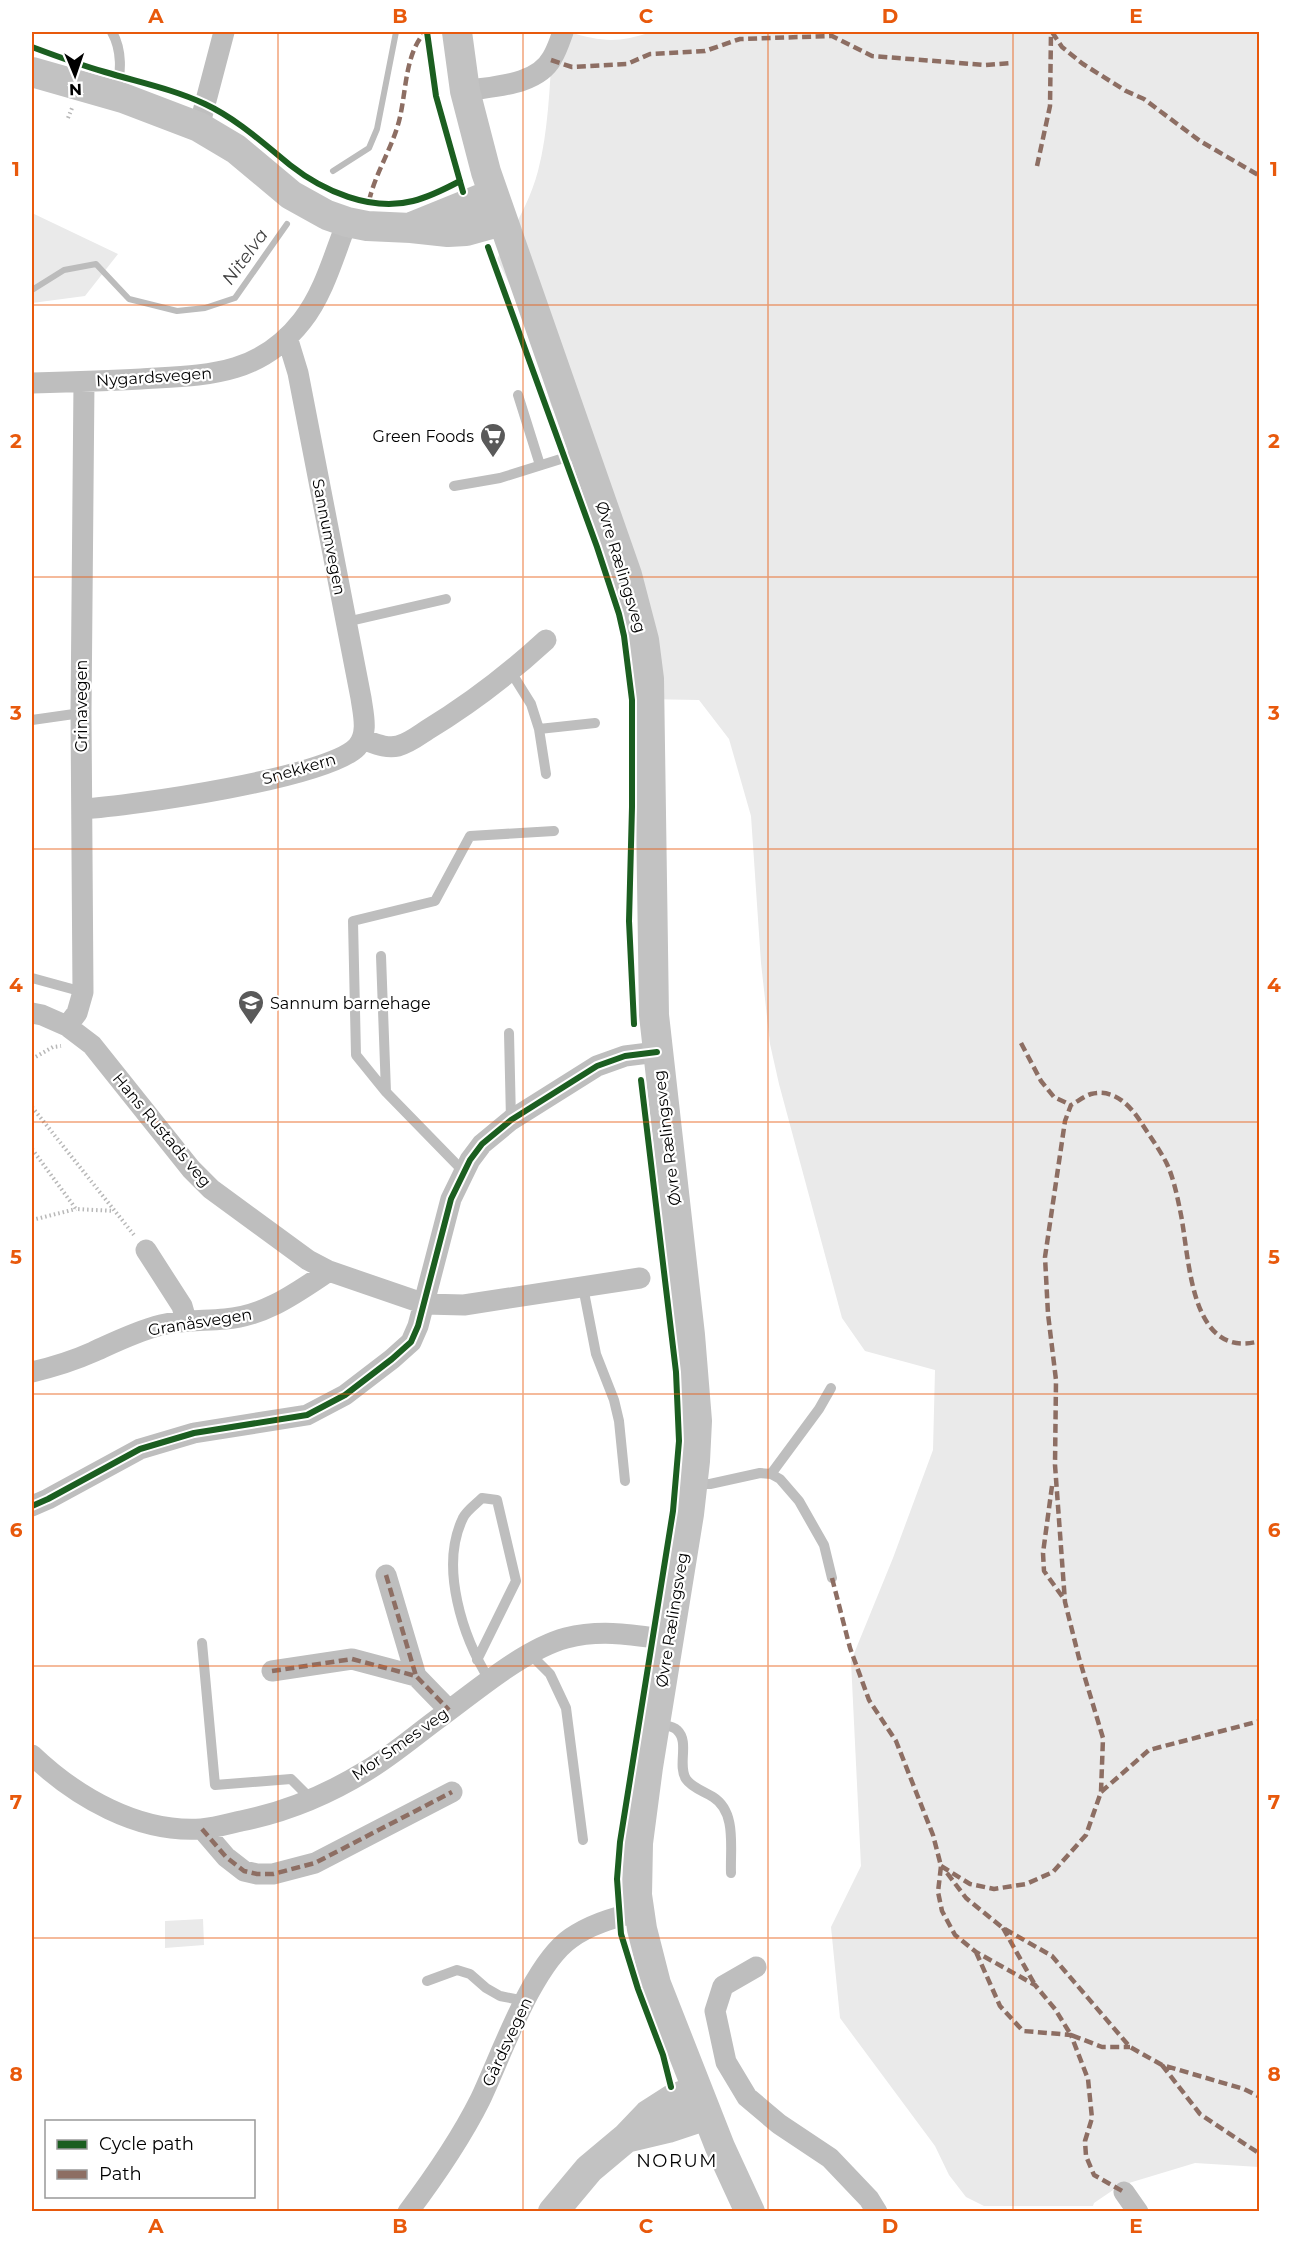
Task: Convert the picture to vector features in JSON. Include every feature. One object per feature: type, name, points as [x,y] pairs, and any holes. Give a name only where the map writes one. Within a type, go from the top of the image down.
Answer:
[{"type":"main road","name":"Øvre Rælingsveg","points":[[457,32],[465,91],[478,145],[497,207],[630,586],[647,658],[651,723],[652,975],[657,1052],[697,1421],[693,1484],[638,1843],[639,1912],[647,1954],[656,1984],[701,2102],[750,2211]]},
{"type":"main road","points":[[32,72],[114,96],[199,127],[236,149],[291,195],[327,215],[347,222],[448,232],[466,231],[497,207]]},
{"type":"main road","points":[[553,2211],[589,2169],[626,2138],[701,2102]]},
{"type":"street","points":[[199,127],[224,32]]},
{"type":"street","points":[[465,91],[518,82],[537,74],[551,60],[563,32]]},
{"type":"street","name":"Nygardsvegen","points":[[32,382],[84,382],[211,375],[249,363],[273,349],[302,320],[312,305],[347,222]]},
{"type":"street","name":"Sannumvegen","points":[[287,337],[298,373],[364,716],[362,739]]},
{"type":"street","name":"Grinavegen","points":[[67,1026],[77,1013],[82,992],[81,713],[84,382]]},
{"type":"street","points":[[362,739],[383,746],[401,745],[439,723],[511,672],[546,640]]},
{"type":"street","name":"Snekkern","points":[[82,809],[117,807],[299,772],[340,758],[351,752],[362,739]]},
{"type":"street","name":"Hans Rustads veg","points":[[32,1012],[42,1014],[67,1026],[92,1045],[191,1169],[211,1189],[299,1254],[329,1271],[425,1304],[464,1305],[640,1278]]},
{"type":"street","points":[[32,1506],[140,1449],[194,1433],[307,1415],[345,1395],[411,1342],[425,1304],[451,1199],[464,1172],[482,1144],[511,1120],[610,1060],[657,1052]]},
{"type":"street","points":[[146,1250],[182,1306],[186,1320]]},
{"type":"street","name":"Granåsvegen","points":[[32,1372],[58,1366],[138,1332],[186,1320],[226,1319],[254,1315],[288,1299],[329,1271]]},
{"type":"street","points":[[386,1575],[416,1676],[449,1710]]},
{"type":"street","name":"Mor Smes veg","points":[[32,1755],[56,1778],[114,1811],[149,1824],[202,1829],[267,1816],[313,1800],[368,1770],[449,1710],[531,1654],[565,1639],[606,1632],[631,1633],[669,1640]]},
{"type":"street","points":[[272,1671],[352,1659],[416,1676]]},
{"type":"street","points":[[202,1829],[226,1857],[244,1871],[273,1874],[315,1863],[452,1792]]},
{"type":"street","name":"Gårdsvegen","points":[[408,2211],[444,2164],[479,2102],[525,2001],[548,1962],[570,1939],[610,1918],[639,1912]]},
{"type":"street","points":[[756,1967],[723,1986],[715,2011],[726,2062],[747,2097],[779,2124],[830,2158],[869,2199],[877,2211]]},
{"type":"street","points":[[1124,2192],[1138,2211]]},
{"type":"lane","points":[[112,32],[117,42],[121,76],[114,96]]},
{"type":"lane","points":[[518,395],[540,465]]},
{"type":"lane","points":[[454,486],[500,478],[584,452]]},
{"type":"lane","points":[[346,622],[446,599]]},
{"type":"lane","points":[[511,672],[531,704],[539,729],[546,774]]},
{"type":"lane","points":[[32,720],[81,713]]},
{"type":"lane","points":[[539,729],[595,723]]},
{"type":"lane","points":[[464,1172],[387,1092],[356,1055],[353,921],[435,902],[470,836],[554,831]]},
{"type":"lane","points":[[381,956],[387,1092]]},
{"type":"lane","points":[[32,978],[82,992]]},
{"type":"lane","points":[[509,1033],[511,1120]]},
{"type":"lane","points":[[583,1287],[596,1354],[614,1400],[619,1421],[625,1481]]},
{"type":"lane","points":[[771,1474],[819,1409],[831,1388]]},
{"type":"lane","points":[[693,1484],[710,1484],[760,1473],[771,1474],[788,1485],[824,1545],[832,1578]]},
{"type":"lane","points":[[477,1660],[516,1581],[497,1500],[482,1498],[463,1517],[453,1552],[457,1608],[477,1660],[490,1681]]},
{"type":"lane","points":[[202,1643],[215,1785],[291,1779],[313,1800]]},
{"type":"lane","points":[[531,1654],[550,1674],[566,1708],[583,1840]]},
{"type":"lane","points":[[656,1723],[676,1729],[681,1735],[683,1773],[687,1780],[694,1787],[723,1803],[727,1810],[731,1873]]},
{"type":"lane","points":[[428,1981],[457,1970],[470,1974],[486,1988],[500,1995],[525,2001]]},
{"type":"path","points":[[32,1059],[52,1047],[92,1045]]},
{"type":"path","points":[[32,1107],[146,1250]]},
{"type":"path","points":[[32,1149],[76,1209]]},
{"type":"path","points":[[32,1220],[76,1209],[115,1211]]},
{"type":"shaded area","points":[[569,32],[610,40],[651,32],[1259,32],[1259,2167],[1195,2163],[1119,2186],[1093,2206],[984,2206],[966,2197],[949,2175],[935,2146],[840,2018],[831,1927],[861,1866],[851,1661],[893,1558],[933,1450],[935,1370],[865,1351],[842,1318],[770,1044],[761,963],[751,816],[729,739],[699,700],[643,699],[639,639],[568,442],[551,405],[539,363],[511,287],[497,259],[535,183],[546,125],[552,47]]},
{"type":"shaded area","points":[[32,213],[118,254],[85,296],[32,303]]},
{"type":"shaded area","points":[[203,1919],[204,1945],[165,1948],[165,1921]]},
{"type":"waterway","name":"Nitelva","points":[[333,171],[369,148],[377,129],[396,32]]},
{"type":"waterway","name":"Nitelva","points":[[32,290],[64,270],[96,264],[129,299],[177,311],[205,308],[235,298],[287,224]]},
{"type":"marked path","points":[[369,201],[397,128],[409,65],[418,42],[425,32]]},
{"type":"marked path","points":[[1037,166],[1050,106],[1051,32]]},
{"type":"marked path","points":[[1052,32],[1062,47],[1083,64],[1126,91],[1144,99],[1200,141],[1260,176]]},
{"type":"marked path","points":[[551,60],[572,67],[627,64],[650,54],[705,51],[740,39],[832,36],[872,56],[985,65],[1011,63]]},
{"type":"marked path","points":[[1021,1043],[1041,1081],[1054,1097],[1071,1105]]},
{"type":"marked path","points":[[941,1866],[970,1884],[994,1889],[1026,1884],[1053,1872],[1086,1835],[1101,1792],[1103,1738],[1065,1602],[1055,1465],[1056,1380],[1048,1314],[1045,1257],[1065,1121],[1071,1105],[1088,1095],[1107,1094],[1121,1100],[1138,1117],[1171,1173],[1191,1276],[1197,1300],[1206,1320],[1219,1335],[1236,1343],[1260,1341]]},
{"type":"marked path","points":[[1052,1486],[1043,1553],[1044,1571],[1064,1599]]},
{"type":"marked path","points":[[386,1575],[416,1676]]},
{"type":"marked path","points":[[832,1578],[850,1648],[869,1700],[896,1741],[933,1835],[941,1866],[938,1892],[942,1911],[955,1935],[976,1952],[1035,1985],[1055,2009],[1071,2035],[1102,2047],[1130,2047]]},
{"type":"marked path","points":[[272,1671],[352,1659],[416,1676],[449,1710]]},
{"type":"marked path","points":[[1101,1792],[1149,1750],[1260,1721]]},
{"type":"marked path","points":[[202,1829],[226,1857],[244,1871],[273,1874],[315,1863],[452,1792]]},
{"type":"marked path","points":[[947,1873],[966,1898],[1003,1928],[1052,1956],[1130,2047],[1162,2065],[1244,2089],[1260,2097]]},
{"type":"marked path","points":[[1003,1928],[1035,1985]]},
{"type":"marked path","points":[[976,1952],[1000,2006],[1023,2031],[1071,2035],[1088,2079],[1092,2118],[1085,2141],[1086,2156],[1094,2175],[1124,2192]]},
{"type":"marked path","points":[[1162,2065],[1200,2114],[1260,2154]]},
{"type":"cycle path","points":[[427,32],[436,96],[463,192]]},
{"type":"cycle path","points":[[32,47],[205,104],[239,124],[303,174],[332,191],[348,197],[381,204],[397,204],[425,197],[460,181]]},
{"type":"cycle path","points":[[488,247],[597,547],[624,636],[632,700],[629,921],[634,1024]]},
{"type":"cycle path","points":[[32,1506],[140,1449],[194,1433],[307,1415],[345,1395],[411,1342],[418,1326],[451,1199],[470,1160],[482,1144],[511,1120],[597,1066],[625,1056],[657,1052]]},
{"type":"cycle path","points":[[641,1080],[676,1372],[679,1441],[673,1511],[620,1842],[617,1879],[621,1934],[638,1989],[663,2055],[671,2087]]},
{"type":"place","name":"Green Foods","points":[[493,459]]},
{"type":"place","name":"Sannum barnehage","points":[[251,1026]]},
{"type":"district","name":"NORUM","points":[[677,2161]]}]
